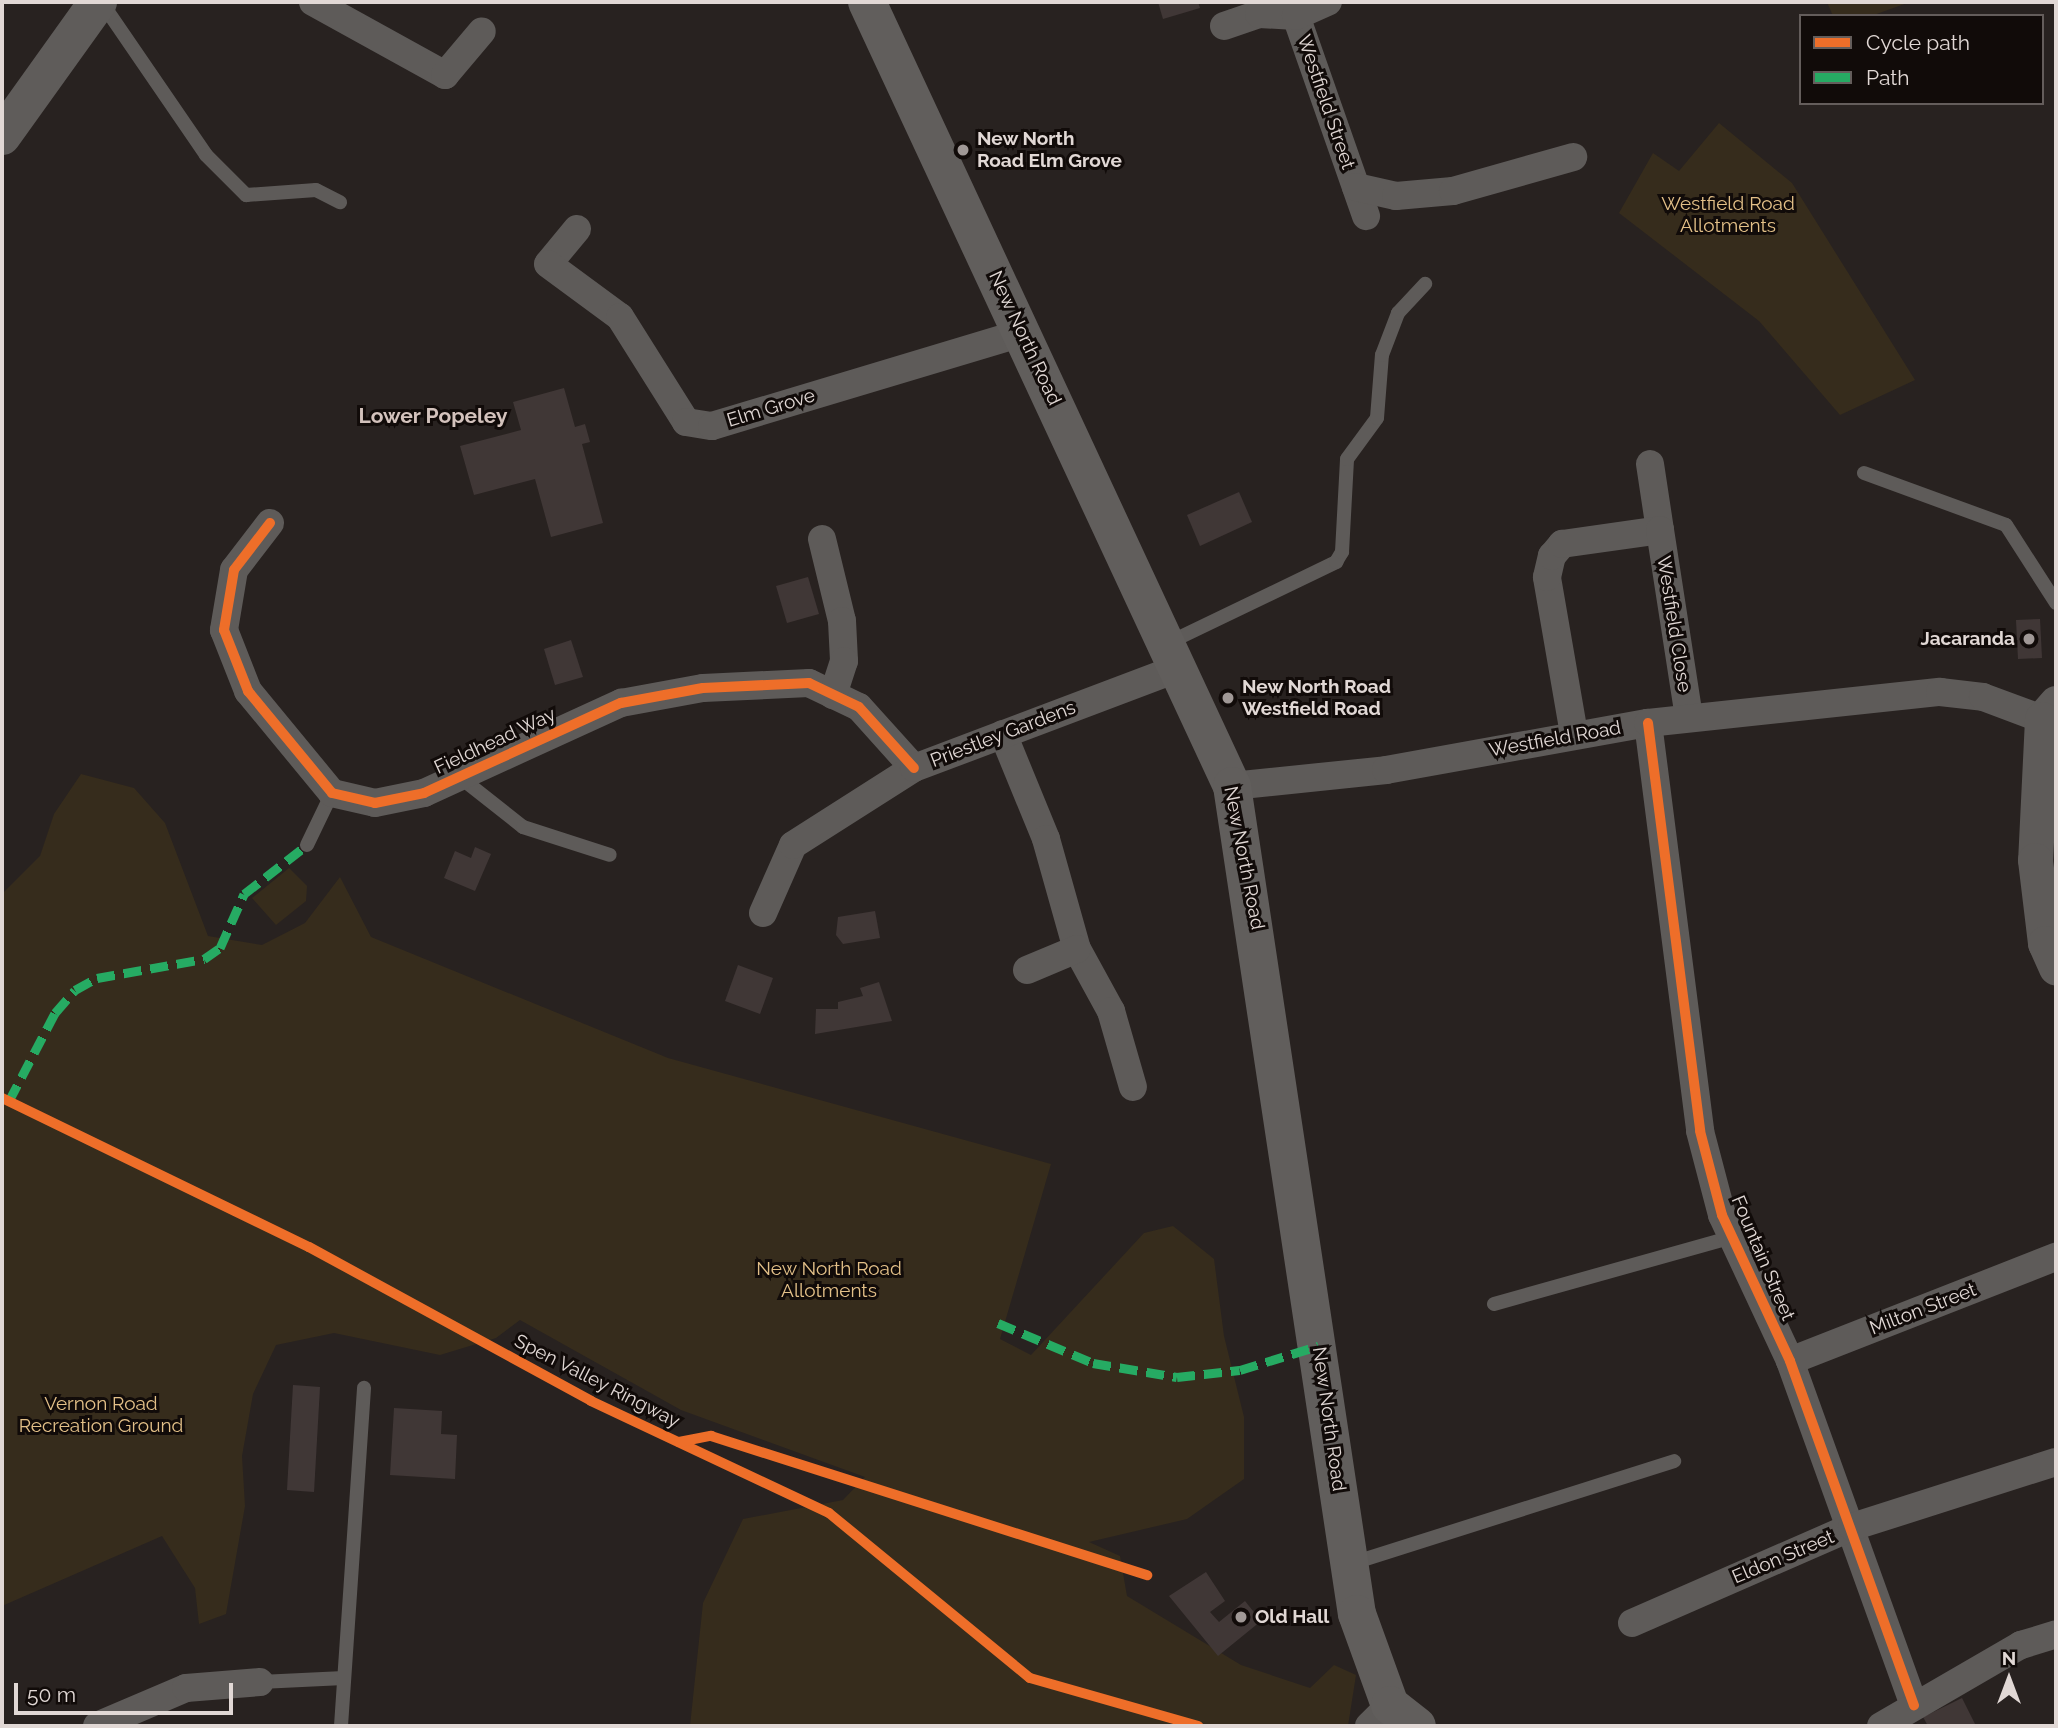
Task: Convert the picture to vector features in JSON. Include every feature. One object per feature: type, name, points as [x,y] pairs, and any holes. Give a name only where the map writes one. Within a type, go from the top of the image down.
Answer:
[{"type":"main road","points":[[2,136],[99,2]]},
{"type":"main road","name":"New North Road","points":[[867,2],[1232,786],[1369,1661],[1392,1719]]},
{"type":"street","points":[[313,2],[445,75],[482,31]]},
{"type":"street","name":"Westfield Street","points":[[1224,26],[1250,8],[1296,16],[1328,2]]},
{"type":"street","name":"Westfield Street","points":[[1296,16],[1366,216]]},
{"type":"street","name":"Westfield Street","points":[[1356,187],[1396,195],[1453,191],[1573,157]]},
{"type":"street","name":"Elm Grove","points":[[577,229],[548,264],[620,317],[686,422],[712,426],[1023,333]]},
{"type":"street","name":"Westfield Close","points":[[1650,464],[1689,718]]},
{"type":"street","points":[[270,523],[234,570],[224,630],[248,691],[332,793]]},
{"type":"street","name":"Westfield Close","points":[[1574,734],[1548,577],[1552,556],[1562,544],[1660,530]]},
{"type":"street","points":[[822,539],[842,621],[844,662],[833,695]]},
{"type":"street","name":"Priestley Gardens","points":[[763,913],[793,845],[914,768],[1003,734],[1173,656]]},
{"type":"street","name":"Fieldhead Way","points":[[332,793],[375,803],[461,778],[621,703],[703,688],[808,683],[859,707],[914,768]]},
{"type":"street","name":"Westfield Road","points":[[1232,786],[1386,771],[1574,734],[1648,723],[1940,692],[1983,697],[2049,711]]},
{"type":"street","points":[[2049,711],[2035,860],[2045,943],[2056,968]]},
{"type":"street","name":"Fountain Street","points":[[1648,723],[1700,1131],[1732,1237],[1790,1361],[1914,1705]]},
{"type":"street","points":[[1003,734],[1046,839],[1077,949],[1111,1011],[1133,1087]]},
{"type":"street","points":[[1027,970],[1077,949]]},
{"type":"street","name":"Milton Street","points":[[1790,1361],[2056,1257]]},
{"type":"street","name":"Eldon Street","points":[[1632,1623],[1852,1527],[2056,1462]]},
{"type":"street","points":[[1881,1726],[2021,1645],[2056,1634]]},
{"type":"street","points":[[97,1726],[186,1688],[260,1682]]},
{"type":"lane","points":[[99,2],[206,155],[246,195],[316,190],[340,202]]},
{"type":"lane","points":[[1173,656],[1336,562],[1347,459],[1377,418],[1382,355],[1398,313],[1425,284]]},
{"type":"lane","points":[[1864,472],[2006,525],[2056,603]]},
{"type":"lane","points":[[461,778],[523,827],[610,855]]},
{"type":"lane","points":[[307,845],[332,793]]},
{"type":"lane","points":[[1494,1304],[1732,1237]]},
{"type":"lane","points":[[341,1726],[364,1388]]},
{"type":"lane","points":[[1353,1563],[1674,1461]]},
{"type":"lane","points":[[260,1682],[344,1678]]},
{"type":"green space","points":[[1827,2],[1910,2],[1877,14],[1832,14]]},
{"type":"green space","name":"Westfield Road Allotments","points":[[1719,123],[1792,183],[1915,380],[1840,415],[1759,321],[1619,213],[1653,153],[1679,171]]},
{"type":"green space","points":[[81,774],[134,788],[165,823],[208,936],[262,945],[305,923],[340,877],[371,937],[668,1058],[1051,1164],[1000,1339],[1031,1355],[1144,1233],[1173,1226],[1214,1259],[1224,1336],[1244,1417],[1244,1479],[1187,1519],[1089,1542],[1120,1556],[1127,1596],[1241,1665],[1310,1688],[1334,1665],[1356,1675],[1348,1726],[690,1726],[703,1603],[743,1519],[843,1500],[865,1477],[681,1410],[520,1320],[496,1338],[440,1355],[334,1333],[276,1345],[253,1394],[242,1456],[245,1506],[226,1614],[199,1624],[195,1588],[162,1536],[2,1606],[2,894],[40,856],[54,814]]},
{"type":"green space","points":[[289,868],[307,886],[306,901],[276,925],[252,898]]},
{"type":"building","points":[[1158,2],[1198,2],[1200,8],[1163,19]]},
{"type":"building","points":[[564,388],[575,427],[585,424],[590,442],[582,444],[603,523],[551,537],[535,479],[474,495],[460,446],[521,430],[513,402]]},
{"type":"building","points":[[1239,492],[1252,522],[1200,546],[1187,515]]},
{"type":"building","points":[[808,577],[819,614],[787,623],[776,586]]},
{"type":"building","name":"Jacaranda","points":[[2040,619],[2042,658],[2018,659],[2016,620]]},
{"type":"building","points":[[571,640],[583,677],[555,685],[544,649]]},
{"type":"building","points":[[475,847],[491,854],[475,891],[444,878],[455,851],[471,858]]},
{"type":"building","points":[[875,911],[880,938],[843,944],[836,935],[838,917]]},
{"type":"building","points":[[738,965],[773,978],[760,1014],[725,1001]]},
{"type":"building","points":[[879,982],[892,1021],[815,1034],[816,1009],[838,1009],[838,1002],[863,996],[860,988]]},
{"type":"building","points":[[293,1385],[320,1387],[314,1492],[287,1490]]},
{"type":"building","points":[[394,1408],[442,1411],[441,1434],[457,1435],[455,1479],[390,1475]]},
{"type":"building","name":"Old Hall","points":[[1206,1572],[1225,1601],[1210,1612],[1219,1622],[1245,1601],[1261,1621],[1218,1656],[1169,1596]]},
{"type":"building","points":[[1962,1698],[1976,1726],[1928,1726],[1923,1717]]},
{"type":"marked path","points":[[9,1101],[55,1013],[75,990],[97,978],[204,959],[220,948],[244,894],[307,845]]},
{"type":"marked path","points":[[998,1323],[1093,1363],[1177,1377],[1240,1370],[1318,1346]]},
{"type":"cycle path","points":[[270,523],[234,570],[224,630],[248,691],[332,793],[375,803],[424,793],[621,703],[703,688],[809,683],[859,707],[914,768]]},
{"type":"cycle path","points":[[1648,723],[1700,1131],[1722,1215],[1790,1361],[1914,1705]]},
{"type":"cycle path","name":"Spen Valley Ringway","points":[[2,1098],[309,1247],[591,1401],[829,1513],[1030,1678],[1198,1726]]},
{"type":"cycle path","name":"Spen Valley Ringway","points":[[679,1442],[711,1436],[1147,1575]]},
{"type":"place","name":"New North Road Elm Grove","points":[[963,150]]},
{"type":"place","name":"Jacaranda","points":[[2029,639]]},
{"type":"place","name":"New North Road Westfield Road","points":[[1228,698]]},
{"type":"place","name":"Old Hall","points":[[1241,1617]]},
{"type":"district","name":"Lower Popeley","points":[[433,416]]},
{"type":"park label","name":"New North Road Allotments","points":[[829,1280]]},
{"type":"park label","name":"Vernon Road Recreation Ground","points":[[101,1415]]}]
